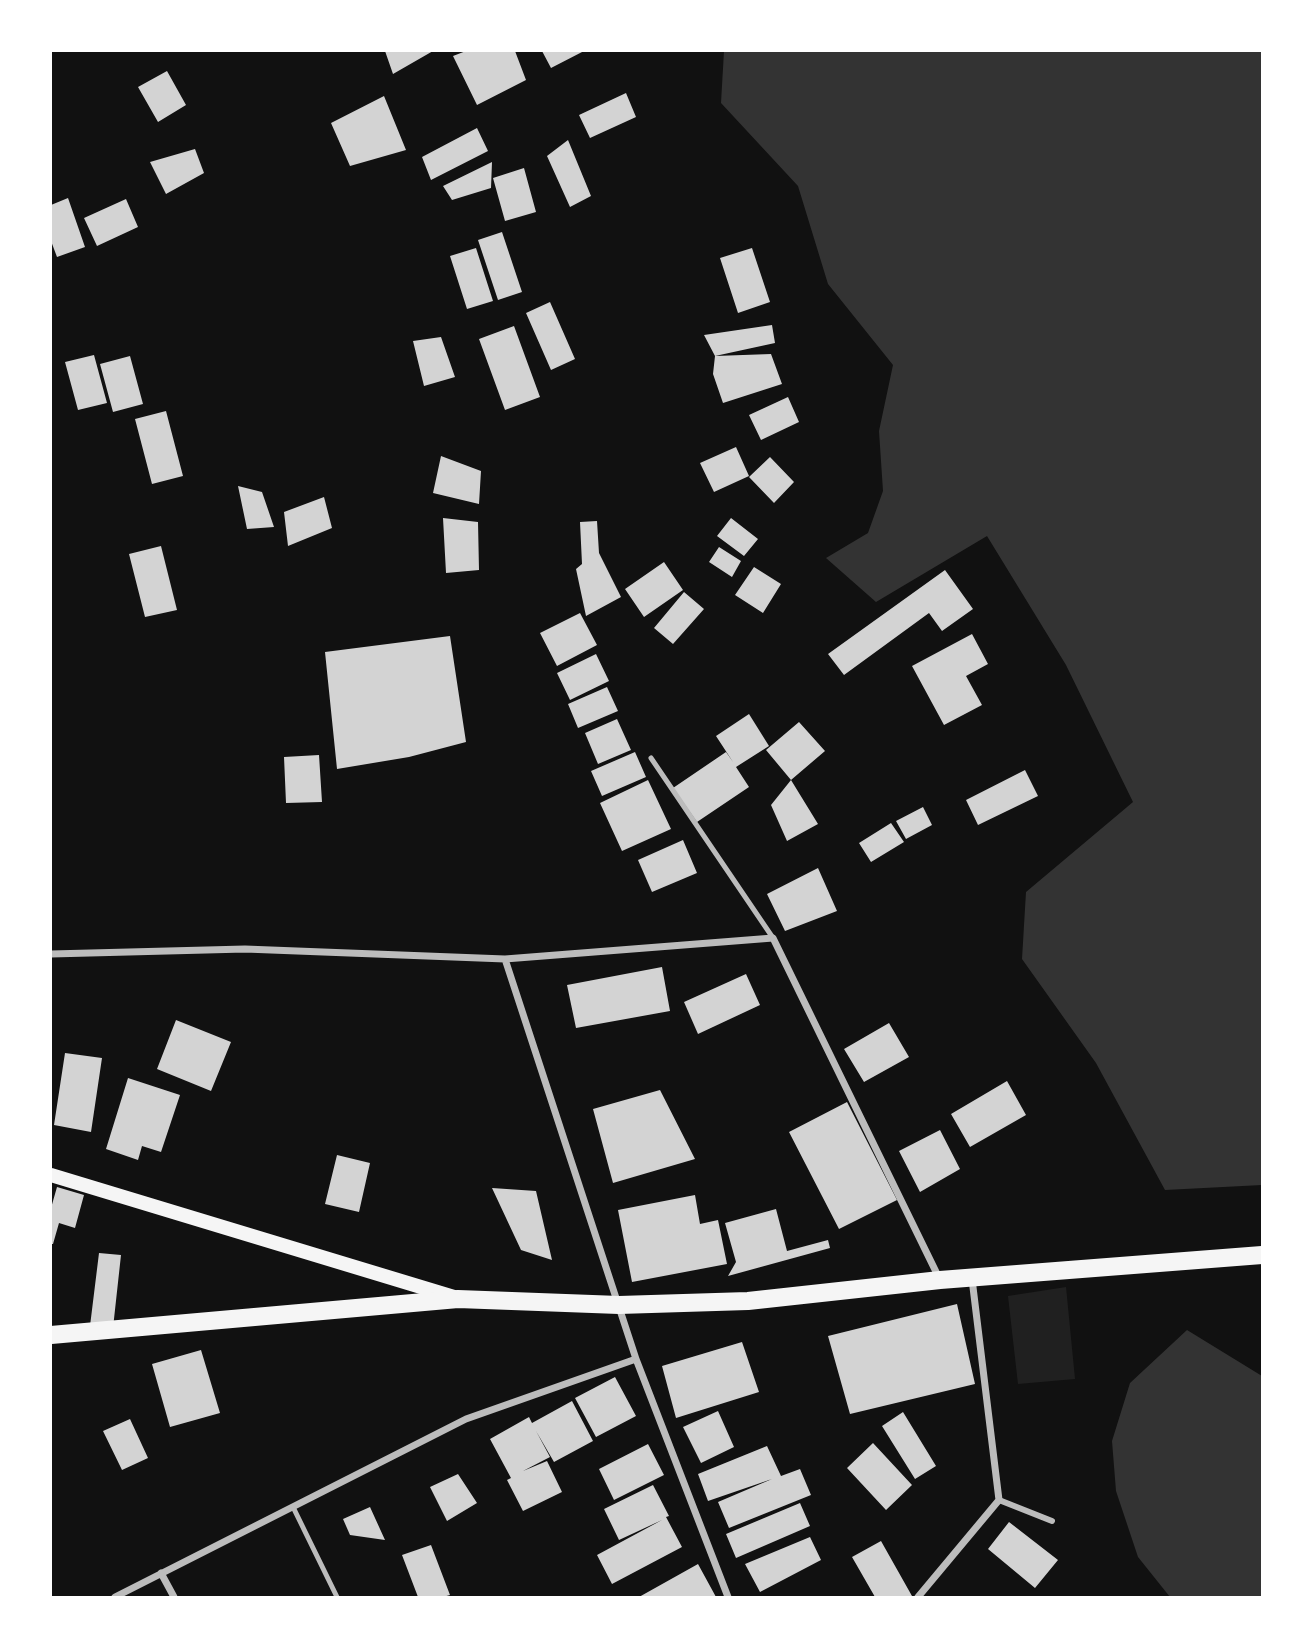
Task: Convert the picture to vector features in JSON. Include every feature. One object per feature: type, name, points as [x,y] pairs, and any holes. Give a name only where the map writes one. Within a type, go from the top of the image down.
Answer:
[{"type":"main road","points":[[51,1175],[458,1299]]},
{"type":"main road","points":[[51,1335],[458,1299],[620,1305],[748,1301],[940,1280],[1262,1255]]},
{"type":"street","points":[[51,954],[245,949],[505,959],[773,938],[940,1280]]},
{"type":"street","points":[[505,959],[636,1359],[728,1597]]},
{"type":"street","points":[[918,1597],[999,1500],[972,1278]]},
{"type":"street","points":[[115,1597],[466,1419],[636,1359]]},
{"type":"street","points":[[999,1500],[1052,1521]]},
{"type":"street","points":[[162,1573],[174,1597]]},
{"type":"lane","points":[[651,758],[773,938]]},
{"type":"lane","points":[[293,1507],[337,1597]]},
{"type":"shaded area","points":[[724,51],[1262,51],[1262,1185],[1165,1190],[1096,1063],[1022,959],[1026,892],[1133,802],[1066,665],[987,536],[876,602],[826,558],[868,533],[883,491],[879,431],[893,365],[828,284],[798,186],[721,103]]},
{"type":"shaded area","points":[[1066,1287],[1075,1379],[1018,1384],[1008,1296]]},
{"type":"shaded area","points":[[1187,1330],[1262,1376],[1262,1597],[1170,1597],[1138,1557],[1116,1491],[1112,1441],[1130,1383]]},
{"type":"building","points":[[385,51],[433,51],[393,74]]},
{"type":"building","points":[[466,51],[515,51],[526,80],[477,105],[453,56]]},
{"type":"building","points":[[542,51],[584,51],[551,68]]},
{"type":"building","points":[[167,71],[186,105],[158,122],[138,87]]},
{"type":"building","points":[[626,93],[636,117],[590,138],[579,115]]},
{"type":"building","points":[[384,96],[406,150],[350,166],[331,123]]},
{"type":"building","points":[[477,128],[488,151],[431,180],[422,157]]},
{"type":"building","points":[[568,140],[591,196],[570,207],[547,156]]},
{"type":"building","points":[[195,149],[204,173],[166,194],[150,162]]},
{"type":"building","points":[[492,162],[491,188],[452,200],[443,186]]},
{"type":"building","points":[[524,168],[536,212],[505,221],[493,178]]},
{"type":"building","points":[[68,198],[85,247],[57,257],[51,241],[51,205]]},
{"type":"building","points":[[126,199],[138,227],[97,246],[84,218]]},
{"type":"building","points":[[502,232],[522,292],[498,300],[478,240]]},
{"type":"building","points":[[476,248],[493,301],[467,309],[450,256]]},
{"type":"building","points":[[752,248],[770,302],[738,313],[720,258]]},
{"type":"building","points":[[550,302],[575,359],[551,370],[526,313]]},
{"type":"building","points":[[772,325],[775,343],[715,356],[704,335]]},
{"type":"building","points":[[514,326],[540,397],[505,410],[479,339]]},
{"type":"building","points":[[441,337],[455,377],[424,386],[413,341]]},
{"type":"building","points":[[771,354],[782,384],[723,403],[713,374],[715,356]]},
{"type":"building","points":[[94,355],[107,403],[78,410],[65,362]]},
{"type":"building","points":[[130,356],[143,404],[113,412],[100,364]]},
{"type":"building","points":[[788,397],[799,422],[761,440],[749,415]]},
{"type":"building","points":[[166,411],[183,476],[152,484],[135,419]]},
{"type":"building","points":[[736,447],[749,476],[714,492],[700,463]]},
{"type":"building","points":[[441,456],[481,471],[479,504],[433,493]]},
{"type":"building","points":[[770,457],[794,482],[774,503],[749,477]]},
{"type":"building","points":[[238,486],[262,492],[274,527],[247,529]]},
{"type":"building","points":[[324,497],[332,528],[288,546],[284,512]]},
{"type":"building","points":[[443,518],[478,522],[479,570],[446,573]]},
{"type":"building","points":[[731,518],[758,539],[744,556],[717,536]]},
{"type":"building","points":[[597,521],[599,553],[621,597],[586,616],[576,569],[582,564],[580,522]]},
{"type":"building","points":[[161,546],[177,610],[145,617],[129,554]]},
{"type":"building","points":[[719,547],[741,561],[732,577],[709,562]]},
{"type":"building","points":[[664,562],[683,590],[644,617],[625,589]]},
{"type":"building","points":[[754,567],[781,584],[763,613],[735,595]]},
{"type":"building","points":[[945,570],[973,609],[942,631],[929,613],[844,675],[828,654]]},
{"type":"building","points":[[684,592],[704,609],[673,644],[654,628]]},
{"type":"building","points":[[580,613],[597,645],[557,666],[540,633]]},
{"type":"building","points":[[972,634],[988,664],[966,676],[982,705],[944,725],[912,666]]},
{"type":"building","points":[[450,636],[466,742],[409,757],[337,769],[325,652]]},
{"type":"building","points":[[596,654],[609,681],[570,700],[557,673]]},
{"type":"building","points":[[607,687],[618,711],[578,728],[568,704]]},
{"type":"building","points":[[749,714],[769,746],[736,767],[749,787],[697,822],[673,788],[726,752],[733,762],[716,736]]},
{"type":"building","points":[[617,719],[631,750],[598,764],[585,733]]},
{"type":"building","points":[[799,722],[825,751],[791,780],[766,750]]},
{"type":"building","points":[[635,752],[646,777],[602,796],[591,771]]},
{"type":"building","points":[[319,755],[322,802],[286,803],[284,757]]},
{"type":"building","points":[[1025,770],[1038,796],[978,825],[966,800]]},
{"type":"building","points":[[648,780],[671,829],[622,851],[600,803]]},
{"type":"building","points":[[791,780],[818,824],[787,841],[771,805]]},
{"type":"building","points":[[923,807],[932,825],[906,839],[896,821]]},
{"type":"building","points":[[891,823],[904,842],[871,862],[859,843]]},
{"type":"building","points":[[683,840],[697,873],[652,892],[638,860]]},
{"type":"building","points":[[818,868],[837,911],[785,931],[767,894]]},
{"type":"building","points":[[662,967],[670,1011],[576,1028],[567,985]]},
{"type":"building","points":[[746,974],[760,1005],[698,1034],[684,1002]]},
{"type":"building","points":[[176,1020],[231,1042],[211,1091],[157,1069]]},
{"type":"building","points":[[889,1023],[909,1057],[864,1082],[844,1049]]},
{"type":"building","points":[[65,1053],[102,1058],[91,1132],[54,1125]]},
{"type":"building","points":[[128,1078],[180,1095],[161,1152],[142,1146],[138,1160],[106,1149]]},
{"type":"building","points":[[1007,1081],[1026,1115],[970,1147],[951,1114]]},
{"type":"building","points":[[660,1090],[695,1159],[613,1183],[593,1109]]},
{"type":"building","points":[[847,1102],[897,1200],[839,1229],[789,1132]]},
{"type":"building","points":[[940,1130],[960,1169],[920,1192],[899,1151]]},
{"type":"building","points":[[337,1155],[370,1163],[359,1212],[325,1204]]},
{"type":"building","points":[[57,1187],[84,1195],[75,1228],[59,1223],[51,1244],[51,1208]]},
{"type":"building","points":[[492,1188],[536,1191],[552,1260],[521,1250]]},
{"type":"building","points":[[695,1195],[700,1224],[718,1220],[727,1264],[632,1282],[618,1210]]},
{"type":"building","points":[[776,1209],[787,1251],[828,1240],[830,1248],[728,1276],[736,1262],[725,1223]]},
{"type":"building","points":[[99,1253],[121,1255],[113,1328],[90,1326]]},
{"type":"building","points":[[957,1304],[975,1384],[850,1414],[828,1336]]},
{"type":"building","points":[[742,1342],[759,1392],[676,1418],[662,1366]]},
{"type":"building","points":[[201,1350],[220,1413],[170,1427],[152,1364]]},
{"type":"building","points":[[615,1377],[636,1416],[596,1437],[575,1398]]},
{"type":"building","points":[[572,1401],[593,1441],[554,1462],[536,1431],[550,1457],[523,1471],[547,1461],[562,1492],[523,1511],[507,1480],[511,1478],[490,1439],[529,1417],[532,1423]]},
{"type":"building","points":[[718,1411],[734,1447],[701,1463],[683,1427]]},
{"type":"building","points":[[903,1412],[936,1466],[915,1479],[882,1426]]},
{"type":"building","points":[[130,1419],[148,1458],[122,1470],[103,1431]]},
{"type":"building","points":[[873,1443],[912,1485],[886,1510],[847,1468]]},
{"type":"building","points":[[648,1444],[664,1475],[614,1500],[599,1469]]},
{"type":"building","points":[[767,1446],[781,1476],[800,1469],[811,1495],[729,1528],[718,1502],[772,1479],[708,1501],[698,1474]]},
{"type":"building","points":[[458,1474],[477,1503],[447,1521],[430,1487]]},
{"type":"building","points":[[653,1485],[682,1547],[612,1584],[597,1555],[662,1520],[619,1540],[604,1509]]},
{"type":"building","points":[[800,1503],[810,1526],[736,1558],[726,1534]]},
{"type":"building","points":[[370,1507],[385,1540],[350,1535],[343,1519]]},
{"type":"building","points":[[1009,1522],[1058,1560],[1035,1588],[988,1549]]},
{"type":"building","points":[[810,1537],[821,1560],[760,1592],[745,1564]]},
{"type":"building","points":[[881,1541],[912,1596],[875,1597],[852,1557]]},
{"type":"building","points":[[431,1545],[450,1595],[418,1597],[402,1555]]},
{"type":"building","points":[[698,1564],[716,1597],[639,1597]]}]
